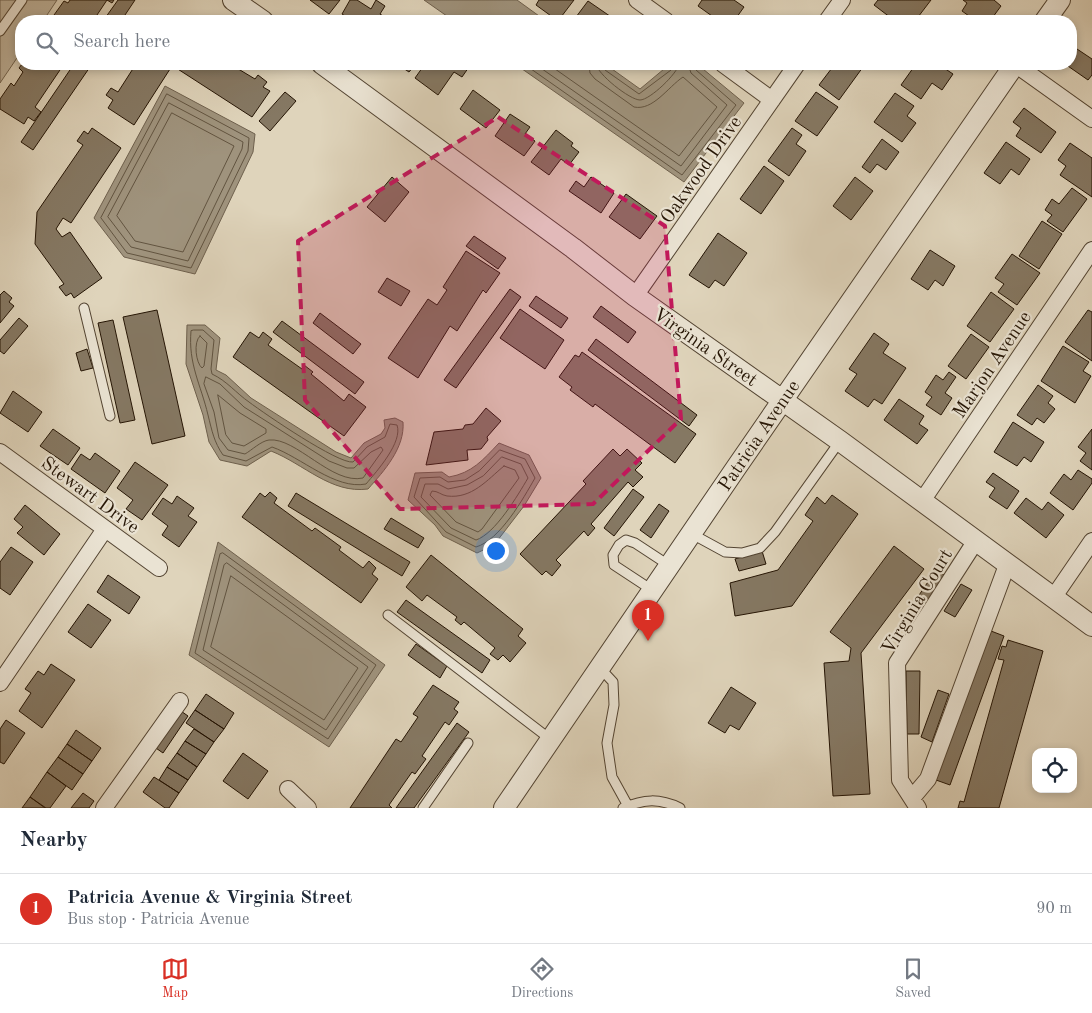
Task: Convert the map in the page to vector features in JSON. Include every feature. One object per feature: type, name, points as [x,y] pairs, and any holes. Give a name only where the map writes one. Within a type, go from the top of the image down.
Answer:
[{"type":"street","points":[[233,0],[254,15]]},
{"type":"street","points":[[637,0],[658,15]]},
{"type":"street","points":[[831,15],[842,0]]},
{"type":"street","points":[[1049,15],[1060,0]]},
{"type":"street","name":"Virginia Street","points":[[330,70],[573,248],[635,296],[840,441],[1092,626]]},
{"type":"street","points":[[732,70],[772,100]]},
{"type":"street","name":"Oakwood Drive","points":[[635,296],[793,70]]},
{"type":"street","name":"Patricia Avenue","points":[[510,806],[550,739],[692,534],[781,399],[1011,70]]},
{"type":"street","points":[[1023,70],[1092,120]]},
{"type":"street","name":"Marjon Avenue","points":[[922,501],[1092,250]]},
{"type":"street","name":"Stewart Drive","points":[[0,452],[159,568]]},
{"type":"street","points":[[0,683],[105,529]]},
{"type":"street","points":[[1053,598],[1092,541]]},
{"type":"street","name":"Virginia Court","points":[[976,542],[897,663],[900,780],[915,803],[928,778],[1007,565]]},
{"type":"street","points":[[104,808],[180,701]]},
{"type":"street","points":[[288,789],[308,808]]},
{"type":"lane","points":[[1,27],[22,0]]},
{"type":"lane","points":[[84,308],[110,416]]},
{"type":"lane","points":[[692,534],[725,552],[742,554],[760,548],[775,532],[840,441]]},
{"type":"lane","points":[[653,591],[614,565],[613,555],[619,545],[626,540],[635,542],[670,566]]},
{"type":"lane","points":[[388,615],[550,739]]},
{"type":"lane","points":[[600,668],[613,682],[614,705],[607,743],[612,777],[626,807],[656,800],[665,801],[680,808]]},
{"type":"lane","points":[[423,808],[468,743]]},
{"type":"highlighted area","points":[[498,117],[665,226],[681,419],[593,504],[400,509],[305,400],[298,241]]},
{"type":"shaded area","points":[[0,0],[57,0],[47,15],[15,15],[15,61],[0,83]]},
{"type":"water","points":[[424,0],[517,0],[538,15],[445,15]]},
{"type":"water","points":[[524,70],[613,70],[640,89],[663,70],[704,70],[744,103],[684,182]]},
{"type":"water","points":[[165,86],[255,134],[253,152],[195,274],[124,257],[94,218]]},
{"type":"water","points":[[187,325],[205,325],[220,338],[216,370],[226,375],[251,398],[336,452],[351,458],[364,443],[381,434],[385,428],[384,420],[395,418],[403,422],[401,441],[380,475],[368,489],[355,489],[330,483],[271,451],[247,466],[220,460],[209,442],[203,415],[186,364]]},
{"type":"water","points":[[499,443],[529,455],[541,478],[524,506],[494,545],[477,553],[443,536],[435,525],[408,500],[415,473],[442,472],[449,477],[457,475],[477,465]]},
{"type":"water","points":[[218,542],[385,665],[329,747],[189,655]]},
{"type":"building","points":[[70,0],[107,0],[97,15],[54,15],[64,1],[68,3]]},
{"type":"building","points":[[118,0],[135,0],[125,15],[107,15]]},
{"type":"building","points":[[310,0],[340,0],[329,14]]},
{"type":"building","points":[[350,0],[357,0],[371,9],[376,0],[385,6],[380,14],[382,15],[342,14]]},
{"type":"building","points":[[539,0],[574,0],[563,15],[550,15],[536,5]]},
{"type":"building","points":[[702,0],[734,0],[744,7],[738,15],[711,15],[698,6]]},
{"type":"building","points":[[878,0],[931,0],[920,15],[887,15],[874,5]]},
{"type":"building","points":[[963,0],[994,0],[1001,6],[994,15],[968,15],[962,11],[967,3]]},
{"type":"building","points":[[588,1],[608,15],[578,15]]},
{"type":"building","points":[[1077,49],[1092,59],[1092,75],[1088,80],[1074,70],[1077,70]]},
{"type":"building","points":[[21,70],[60,70],[35,107],[41,112],[34,121],[28,117],[24,124],[0,109],[0,99],[11,83],[14,86],[23,72]]},
{"type":"building","points":[[70,70],[88,70],[33,150],[21,142]]},
{"type":"building","points":[[132,70],[169,70],[134,125],[108,108],[113,100],[106,95],[111,88],[118,92]]},
{"type":"building","points":[[179,70],[240,70],[255,79],[258,75],[267,82],[263,87],[270,91],[252,117]]},
{"type":"building","points":[[421,70],[467,70],[462,77],[454,72],[438,95],[415,78]]},
{"type":"building","points":[[830,70],[861,70],[839,100],[819,85]]},
{"type":"building","points":[[912,70],[947,70],[953,74],[942,90],[932,83],[921,99],[901,85]]},
{"type":"building","points":[[473,90],[500,110],[486,128],[460,109]]},
{"type":"building","points":[[285,92],[296,101],[270,131],[259,121]]},
{"type":"building","points":[[816,92],[838,107],[817,136],[795,121]]},
{"type":"building","points":[[895,93],[914,106],[907,116],[916,123],[902,142],[874,122]]},
{"type":"building","points":[[1024,108],[1056,132],[1041,153],[1016,136],[1021,128],[1013,122]]},
{"type":"building","points":[[510,114],[530,127],[525,134],[535,141],[524,156],[495,136]]},
{"type":"building","points":[[92,128],[121,148],[71,223],[63,218],[56,229],[62,237],[70,232],[102,278],[74,298],[71,293],[66,296],[59,287],[64,284],[35,244],[37,212],[83,145],[77,141],[84,131],[88,134]]},
{"type":"building","points":[[792,128],[802,135],[796,144],[806,151],[789,176],[768,161]]},
{"type":"building","points":[[556,130],[573,143],[571,146],[579,152],[569,165],[561,159],[549,175],[531,162]]},
{"type":"building","points":[[882,139],[899,152],[886,170],[877,164],[870,173],[862,167]]},
{"type":"building","points":[[1006,142],[1030,159],[1019,175],[1011,169],[1000,184],[984,173]]},
{"type":"building","points":[[1070,143],[1092,158],[1092,197],[1060,175],[1066,166],[1058,160]]},
{"type":"building","points":[[764,166],[784,181],[761,214],[740,199]]},
{"type":"building","points":[[392,177],[409,192],[385,222],[367,207]]},
{"type":"building","points":[[591,177],[614,193],[601,213],[569,191],[576,181],[584,187]]},
{"type":"building","points":[[855,177],[873,191],[851,220],[833,206]]},
{"type":"building","points":[[1072,188],[1087,199],[1063,232],[1047,221],[1052,215],[1045,210],[1052,199],[1059,204]]},
{"type":"building","points":[[626,194],[657,216],[640,239],[609,217]]},
{"type":"building","points":[[1042,221],[1062,234],[1039,269],[1019,256]]},
{"type":"building","points":[[718,233],[747,253],[724,286],[715,280],[709,288],[689,275]]},
{"type":"building","points":[[474,236],[506,258],[498,269],[466,246]]},
{"type":"building","points":[[930,250],[955,266],[943,286],[935,280],[928,290],[911,279]]},
{"type":"building","points":[[466,251],[500,273],[486,293],[483,290],[457,331],[450,326],[418,378],[388,358],[428,299],[437,305],[447,290],[443,287]]},
{"type":"building","points":[[1012,254],[1040,273],[1017,305],[998,292],[1004,284],[995,278]]},
{"type":"building","points":[[387,278],[410,291],[401,306],[378,292]]},
{"type":"building","points":[[510,289],[521,297],[456,388],[444,380]]},
{"type":"building","points":[[4,291],[12,298],[9,302],[14,306],[0,323],[0,295]]},
{"type":"building","points":[[991,292],[1014,309],[990,342],[967,326]]},
{"type":"building","points":[[536,296],[568,318],[561,328],[529,306]]},
{"type":"building","points":[[601,306],[636,332],[628,343],[593,317]]},
{"type":"building","points":[[520,309],[564,340],[545,369],[500,338]]},
{"type":"building","points":[[157,310],[185,436],[152,444],[123,317]]},
{"type":"building","points":[[1088,310],[1092,312],[1092,361],[1065,342]]},
{"type":"building","points":[[320,313],[361,344],[353,354],[313,323]]},
{"type":"building","points":[[19,318],[28,326],[4,354],[0,351],[0,340]]},
{"type":"building","points":[[113,320],[135,420],[120,423],[98,323]]},
{"type":"building","points":[[282,321],[364,382],[355,394],[273,332]]},
{"type":"building","points":[[250,332],[259,338],[263,332],[272,339],[268,345],[302,369],[304,365],[313,372],[311,374],[344,401],[349,394],[366,407],[344,436],[233,357]]},
{"type":"building","points":[[874,333],[889,344],[883,353],[906,368],[882,404],[874,399],[868,407],[845,391],[857,374],[849,369]]},
{"type":"building","points":[[971,334],[989,347],[966,379],[948,366]]},
{"type":"building","points":[[596,339],[697,415],[689,426],[588,350]]},
{"type":"building","points":[[1063,346],[1089,362],[1083,371],[1091,376],[1075,403],[1041,381]]},
{"type":"building","points":[[87,349],[93,368],[81,371],[76,353]]},
{"type":"building","points":[[582,352],[696,434],[675,463],[595,404],[593,407],[570,390],[572,387],[559,377],[575,355],[579,357]]},
{"type":"building","points":[[949,372],[956,377],[945,393],[952,398],[941,415],[926,405],[932,397],[925,392],[936,375],[943,380]]},
{"type":"building","points":[[1038,385],[1053,396],[1048,403],[1055,409],[1044,423],[1037,418],[1032,425],[1017,415]]},
{"type":"building","points":[[13,391],[42,412],[28,432],[0,413]]},
{"type":"building","points":[[899,399],[924,416],[919,424],[928,430],[917,444],[884,420]]},
{"type":"building","points":[[486,408],[501,421],[487,437],[488,440],[481,449],[467,450],[468,460],[426,465],[434,432],[463,429],[465,425],[473,424]]},
{"type":"building","points":[[1013,422],[1044,442],[1031,462],[1024,457],[1017,466],[994,452]]},
{"type":"building","points":[[53,429],[80,448],[68,465],[40,446]]},
{"type":"building","points":[[1092,429],[1092,470],[1080,461],[1086,453],[1078,447]]},
{"type":"building","points":[[613,449],[620,456],[627,449],[642,463],[635,470],[643,477],[633,487],[628,482],[591,524],[595,528],[588,536],[584,531],[556,560],[561,565],[552,576],[546,571],[542,575],[520,554],[586,484],[583,481]]},
{"type":"building","points":[[95,453],[120,471],[105,493],[71,469],[81,454],[90,460]]},
{"type":"building","points":[[135,462],[168,485],[142,520],[126,509],[133,500],[117,488]]},
{"type":"building","points":[[1078,470],[1092,479],[1092,483],[1073,510],[1050,493],[1064,474],[1071,480]]},
{"type":"building","points":[[993,473],[1019,491],[1007,509],[989,497],[995,488],[986,482]]},
{"type":"building","points":[[633,489],[644,497],[614,536],[604,528]]},
{"type":"building","points":[[270,492],[277,498],[274,503],[312,531],[315,528],[341,547],[339,550],[363,568],[369,561],[376,568],[372,574],[378,579],[361,603],[242,517],[260,493],[265,497]]},
{"type":"building","points":[[296,493],[410,562],[402,576],[288,506]]},
{"type":"building","points":[[832,495],[858,514],[792,606],[735,616],[730,583],[778,570],[813,521],[805,515],[817,497],[825,504]]},
{"type":"building","points":[[177,496],[194,508],[188,516],[197,522],[179,547],[162,535],[168,526],[152,514],[163,498],[172,504]]},
{"type":"building","points":[[1026,498],[1042,510],[1048,502],[1064,515],[1046,538],[1014,513]]},
{"type":"building","points":[[659,504],[669,511],[651,538],[640,530]]},
{"type":"building","points":[[25,505],[60,534],[44,555],[17,533],[23,527],[14,519]]},
{"type":"building","points":[[391,518],[424,538],[418,548],[384,529]]},
{"type":"building","points":[[894,546],[924,569],[861,653],[870,794],[833,796],[824,663],[849,661],[851,648],[830,632]]},
{"type":"building","points":[[11,547],[33,562],[10,595],[0,588],[0,562]]},
{"type":"building","points":[[762,551],[766,564],[739,571],[735,559]]},
{"type":"building","points":[[431,555],[523,629],[518,636],[526,643],[510,662],[503,655],[498,660],[490,654],[495,648],[464,622],[461,625],[455,620],[457,617],[427,595],[422,601],[406,587]]},
{"type":"building","points":[[936,570],[946,576],[922,614],[911,607]]},
{"type":"building","points":[[108,575],[140,597],[129,614],[97,592]]},
{"type":"building","points":[[961,584],[972,590],[955,617],[944,611]]},
{"type":"building","points":[[406,600],[490,660],[482,673],[397,612]]},
{"type":"building","points":[[88,604],[111,620],[91,648],[68,632]]},
{"type":"building","points":[[991,631],[1004,636],[950,785],[936,780]]},
{"type":"building","points":[[1008,640],[1043,651],[999,808],[958,808],[960,801],[964,802],[1004,660],[998,659],[1002,646],[1006,647]]},
{"type":"building","points":[[416,644],[447,666],[440,678],[408,655]]},
{"type":"building","points":[[51,664],[75,680],[42,728],[19,711],[31,693],[25,689],[38,671],[44,675]]},
{"type":"building","points":[[906,671],[920,671],[919,734],[907,734]]},
{"type":"building","points":[[433,685],[459,702],[454,709],[458,712],[449,725],[445,722],[422,756],[426,759],[415,774],[412,772],[389,805],[392,808],[350,808],[396,739],[401,742],[418,717],[413,714]]},
{"type":"building","points":[[731,687],[756,703],[739,730],[730,725],[725,733],[708,723]]},
{"type":"building","points":[[938,690],[949,694],[932,742],[921,737]]},
{"type":"building","points":[[206,694],[234,713],[224,729],[195,710]]},
{"type":"building","points":[[178,709],[188,716],[163,753],[153,746]]},
{"type":"building","points":[[195,710],[224,729],[214,742],[186,723]]},
{"type":"building","points":[[6,720],[25,733],[4,764],[0,762],[0,729]]},
{"type":"building","points":[[457,723],[469,732],[414,808],[396,808]]},
{"type":"building","points":[[194,729],[214,742],[206,754],[185,741]]},
{"type":"building","points":[[76,730],[101,748],[92,761],[67,744]]},
{"type":"building","points":[[185,741],[206,754],[197,767],[177,753]]},
{"type":"building","points":[[67,744],[92,761],[83,774],[58,757]]},
{"type":"building","points":[[177,753],[197,767],[188,780],[167,767]]},
{"type":"building","points":[[243,753],[268,771],[248,799],[223,781]]},
{"type":"building","points":[[58,757],[83,774],[72,790],[47,772]]},
{"type":"building","points":[[167,767],[188,780],[179,793],[159,780]]},
{"type":"building","points":[[47,772],[66,786],[50,808],[46,808],[30,797]]},
{"type":"building","points":[[154,777],[179,793],[169,808],[165,808],[143,792]]},
{"type":"building","points":[[83,793],[94,801],[89,808],[71,808]]},
{"type":"building","points":[[30,797],[45,808],[22,808]]},
{"type":"place","name":"Patricia Avenue & Virginia Street","points":[[648,641]]}]
